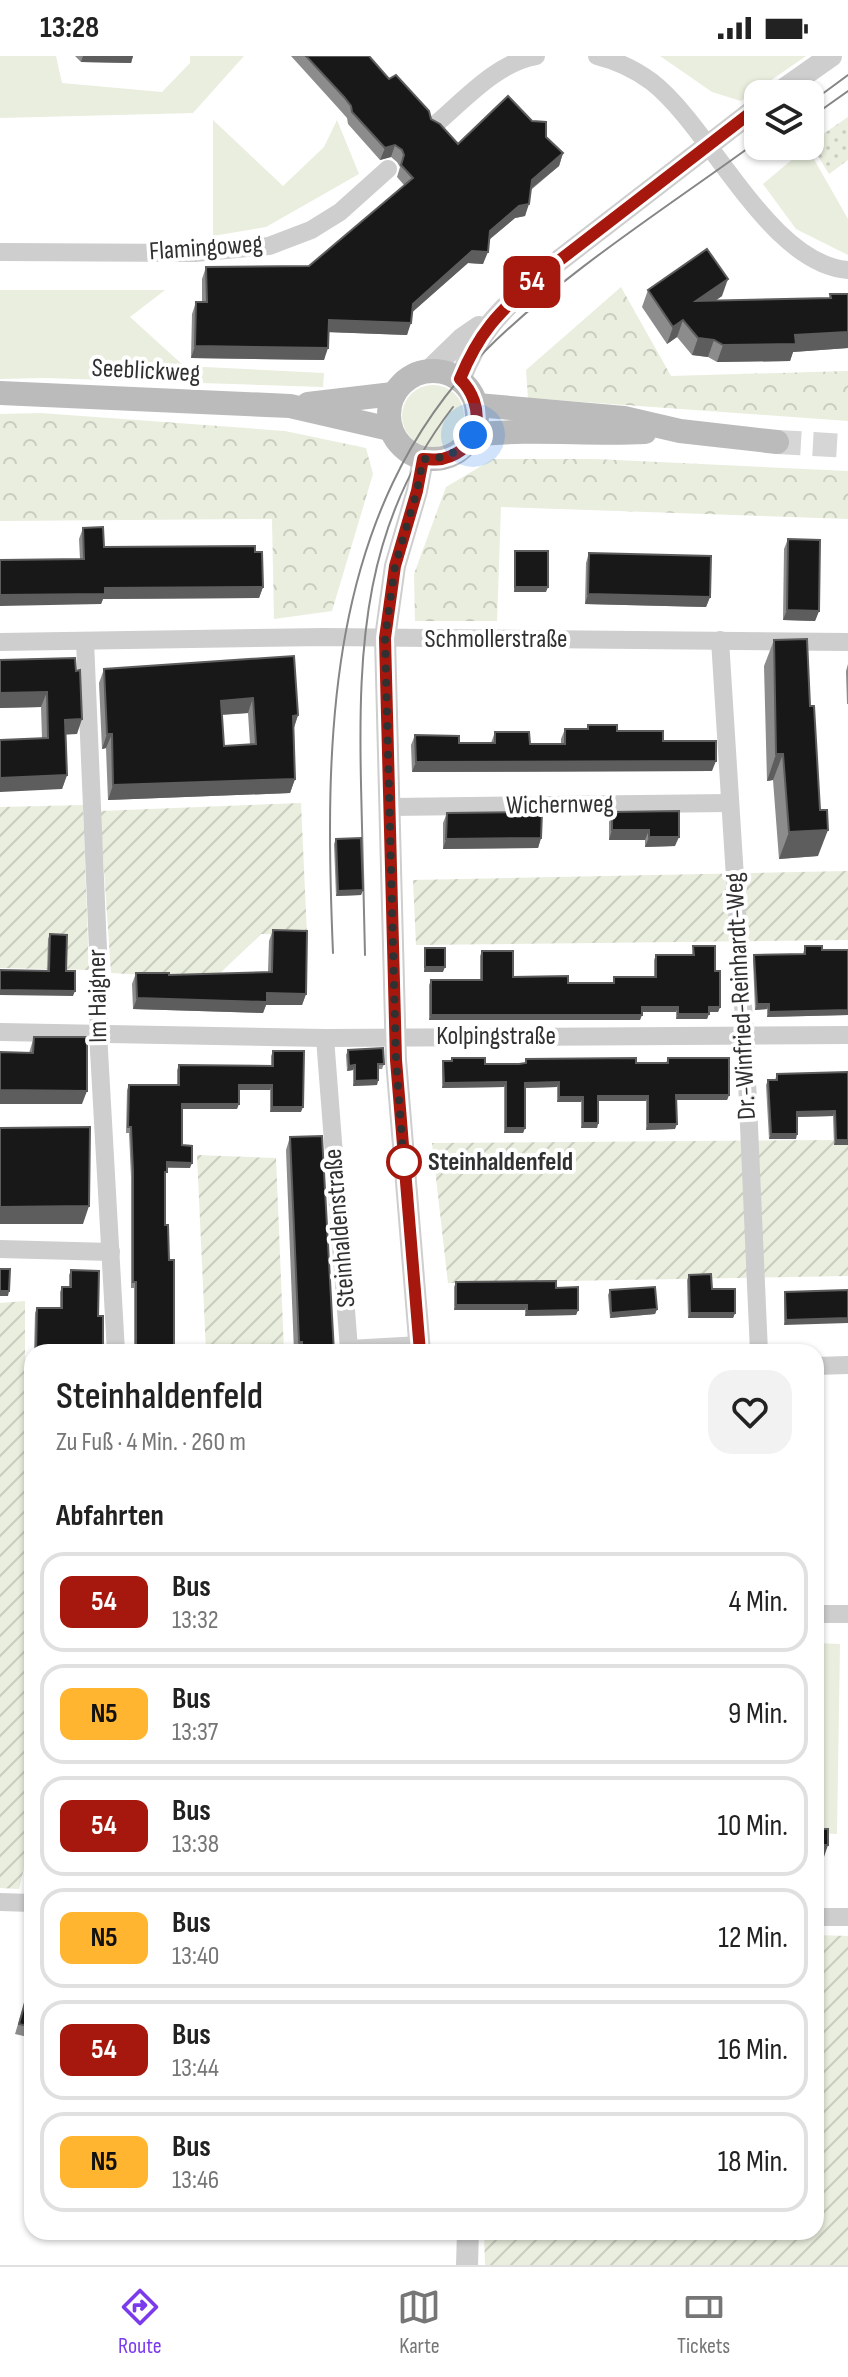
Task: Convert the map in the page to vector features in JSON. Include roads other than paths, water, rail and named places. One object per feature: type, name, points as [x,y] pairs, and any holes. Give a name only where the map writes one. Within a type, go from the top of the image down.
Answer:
[{"type":"main road","points":[[430,370],[446,372],[460,379],[477,405],[478,421],[473,435],[460,451],[442,459],[423,459],[407,452],[390,429],[388,411],[393,394],[402,382],[416,373],[430,370]]},
{"type":"main road","name":"Seeblickweg","points":[[0,393],[290,406],[393,394]]},
{"type":"main road","points":[[477,405],[624,418],[680,431],[777,442]]},
{"type":"main road","name":"Seeblickweg","points":[[290,406],[390,429]]},
{"type":"main road","points":[[473,435],[513,430],[612,434],[680,431]]},
{"type":"street","points":[[436,124],[497,74],[525,58],[536,56]]},
{"type":"street","points":[[597,56],[624,65],[655,84],[787,242],[819,261],[848,270]]},
{"type":"street","points":[[797,80],[831,56]]},
{"type":"street","points":[[430,370],[463,338],[499,312],[534,280],[744,118]]},
{"type":"street","name":"Flamingoweg","points":[[0,252],[195,253],[269,246],[311,230],[340,212],[388,169]]},
{"type":"street","points":[[460,379],[473,345],[499,312]]},
{"type":"street","name":"Steinhaldenstraße","points":[[420,1344],[395,1036],[385,638],[395,566],[423,459]]},
{"type":"street","name":"Schmollerstraße","points":[[0,642],[325,637],[848,642]]},
{"type":"street","name":"Dr.-Winfried-Reinhardt-Weg","points":[[720,640],[745,1036],[759,1344]]},
{"type":"street","name":"Im Haigner","points":[[85,641],[100,997],[98,1033],[116,1344]]},
{"type":"street","name":"Wichernweg","points":[[391,807],[729,803]]},
{"type":"street","name":"Kolpingstraße","points":[[0,1032],[325,1038],[848,1035]]},
{"type":"street","name":"Steinhaldenstraße","points":[[325,1038],[349,1344]]},
{"type":"street","points":[[0,1249],[111,1252]]},
{"type":"street","points":[[824,1366],[848,1365]]},
{"type":"street","points":[[824,1614],[848,1614]]},
{"type":"street","points":[[0,1902],[24,1903]]},
{"type":"street","points":[[824,1917],[848,1917]]},
{"type":"street","points":[[467,2265],[468,2240]]},
{"type":"tunnel","points":[[777,442],[848,446]]},
{"type":"tram line","points":[[824,93],[848,75]]},
{"type":"tram line","points":[[824,108],[848,91]]},
{"type":"tram line","points":[[333,953],[330,792],[335,712],[346,633],[364,557],[392,483],[432,415],[485,351],[515,322],[582,267],[744,151]]},
{"type":"tram line","points":[[365,955],[360,733],[365,634],[372,586],[384,540],[401,495],[423,451],[453,407]]},
{"type":"place","name":"Steinhaldenfeld","points":[[404,1162]]}]
